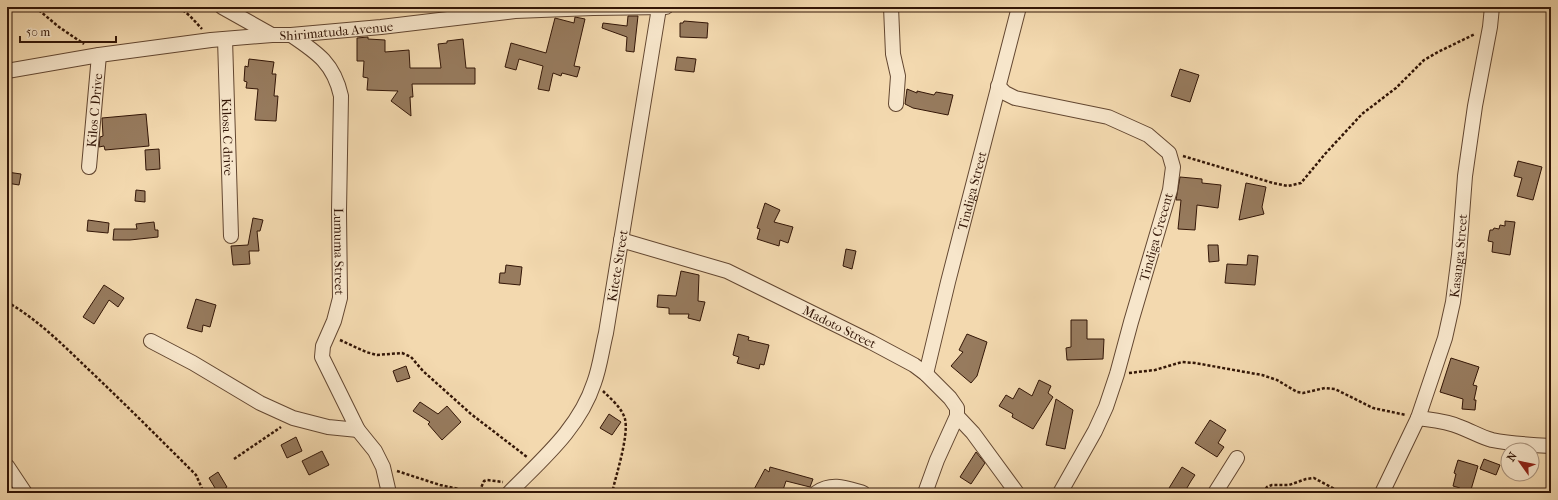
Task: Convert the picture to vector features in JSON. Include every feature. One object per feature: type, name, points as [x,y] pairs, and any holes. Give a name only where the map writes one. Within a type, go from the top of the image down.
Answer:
[{"type":"street","points":[[222,7],[272,35]]},
{"type":"street","points":[[891,7],[893,54],[898,76],[896,104]]},
{"type":"street","name":"Tindiga Street","points":[[926,374],[1019,7]]},
{"type":"street","name":"Kasanga Street","points":[[1382,493],[1418,418],[1445,338],[1453,302],[1459,255],[1465,176],[1492,7]]},
{"type":"street","name":"Shirimatuda Avenue","points":[[7,71],[99,55],[218,39],[291,35],[454,13],[593,8],[663,8]]},
{"type":"street","name":"Kitete Street","points":[[513,488],[569,430],[587,401],[595,383],[606,333],[621,240],[663,8]]},
{"type":"street","name":"Lumuma Street","points":[[291,35],[315,51],[330,68],[338,82],[341,96],[339,210],[340,298],[334,321],[323,346],[322,357],[358,430],[375,451],[383,467],[389,493]]},
{"type":"street","name":"Kilosa C drive","points":[[218,39],[231,236]]},
{"type":"street","name":"Kilos C Drive","points":[[89,166],[99,55]]},
{"type":"street","points":[[998,86],[1005,93],[1015,98],[1108,117],[1148,134],[1169,153]]},
{"type":"street","name":"Tindiga Crecent","points":[[1060,493],[1095,431],[1106,407],[1117,374],[1170,190],[1173,167],[1169,153]]},
{"type":"street","name":"Madoto Street","points":[[621,240],[727,271],[871,342],[914,365],[926,374],[950,398],[957,408],[958,416],[973,433],[1016,491]]},
{"type":"street","points":[[151,341],[193,363],[260,403],[293,418],[328,427],[358,430]]},
{"type":"street","points":[[924,493],[937,460],[958,416]]},
{"type":"street","points":[[1418,418],[1460,426],[1477,435],[1491,440],[1551,446]]},
{"type":"street","points":[[1216,493],[1237,458]]},
{"type":"street","points":[[7,466],[25,493]]},
{"type":"street","points":[[816,493],[824,488],[841,486],[863,493]]},
{"type":"path","points":[[35,7],[59,27],[99,55]]},
{"type":"path","points":[[179,7],[218,39]]},
{"type":"path","points":[[1169,153],[1274,184],[1295,186],[1301,183],[1325,154],[1362,114],[1396,88],[1424,60],[1490,27]]},
{"type":"path","points":[[7,302],[33,319],[50,333],[107,387],[196,475],[204,493]]},
{"type":"path","points":[[328,334],[360,350],[377,355],[402,353],[411,356],[423,371],[471,414],[537,464]]},
{"type":"path","points":[[1117,374],[1154,370],[1182,362],[1195,363],[1262,375],[1277,380],[1297,392],[1303,393],[1325,388],[1335,389],[1373,408],[1418,418]]},
{"type":"path","points":[[595,383],[617,404],[624,417],[626,428],[612,493]]},
{"type":"path","points":[[234,459],[293,418]]},
{"type":"path","points":[[383,467],[440,485],[455,487],[466,492],[476,492],[480,490],[484,481],[487,480],[513,488]]},
{"type":"path","points":[[1263,493],[1267,487],[1289,485],[1306,478],[1314,478],[1342,493]]},
{"type":"building","points":[[628,16],[638,16],[634,52],[626,51],[627,37],[602,28],[603,23],[627,26]]},
{"type":"building","points":[[575,17],[585,19],[574,66],[580,67],[577,77],[562,73],[561,76],[553,73],[549,91],[538,89],[543,66],[519,59],[516,70],[505,67],[511,43],[546,53],[555,18],[574,23]]},
{"type":"building","points":[[684,21],[708,23],[707,38],[680,37],[680,23],[683,23]]},
{"type":"building","points":[[368,37],[368,39],[385,40],[385,52],[409,50],[410,68],[441,68],[438,44],[463,39],[466,68],[475,68],[475,84],[412,84],[413,97],[410,97],[411,116],[391,101],[398,91],[367,90],[368,78],[363,77],[364,61],[357,61],[357,38]]},
{"type":"building","points":[[677,57],[696,59],[694,72],[675,70]]},
{"type":"building","points":[[249,59],[274,62],[272,74],[276,74],[274,96],[278,96],[276,121],[255,120],[258,89],[246,88],[247,82],[244,81],[245,66],[248,67]]},
{"type":"building","points":[[1180,69],[1199,75],[1190,102],[1171,96]]},
{"type":"building","points":[[907,89],[917,93],[917,91],[934,95],[936,92],[953,95],[948,115],[913,108],[905,104]]},
{"type":"building","points":[[146,114],[149,146],[105,150],[104,146],[99,147],[100,137],[103,136],[102,118]]},
{"type":"building","points":[[159,149],[160,169],[146,170],[145,150]]},
{"type":"building","points":[[1518,161],[1542,167],[1533,200],[1517,196],[1522,178],[1514,176]]},
{"type":"building","points":[[7,172],[21,174],[19,185],[7,183]]},
{"type":"building","points":[[1180,177],[1202,179],[1202,183],[1221,185],[1218,208],[1197,205],[1195,230],[1178,229],[1181,200],[1176,200]]},
{"type":"building","points":[[1246,183],[1266,187],[1262,207],[1264,214],[1239,220]]},
{"type":"building","points":[[136,190],[145,191],[145,202],[135,201]]},
{"type":"building","points":[[765,203],[780,210],[774,222],[793,227],[788,243],[780,240],[779,246],[757,239],[760,229],[757,228]]},
{"type":"building","points":[[253,218],[263,220],[260,231],[257,231],[259,251],[249,251],[250,264],[233,265],[231,246],[248,245]]},
{"type":"building","points":[[88,220],[109,223],[108,233],[87,231]]},
{"type":"building","points":[[1505,221],[1515,222],[1510,255],[1492,252],[1493,242],[1488,241],[1490,230],[1493,230],[1494,228],[1499,229],[1500,225],[1505,226]]},
{"type":"building","points":[[154,222],[155,230],[158,230],[158,237],[113,240],[114,229],[137,229],[136,224]]},
{"type":"building","points":[[1208,245],[1218,245],[1219,261],[1209,262]]},
{"type":"building","points":[[846,249],[856,251],[852,269],[843,266]]},
{"type":"building","points":[[1248,255],[1258,256],[1255,285],[1225,283],[1227,264],[1247,265]]},
{"type":"building","points":[[506,265],[522,267],[520,285],[499,283],[500,273],[505,273]]},
{"type":"building","points":[[681,271],[699,275],[698,301],[705,302],[700,321],[688,318],[689,314],[669,314],[669,308],[657,307],[658,295],[676,296]]},
{"type":"building","points":[[104,285],[124,298],[118,307],[109,300],[94,324],[83,317]]},
{"type":"building","points":[[196,299],[216,305],[210,327],[203,325],[202,332],[187,328]]},
{"type":"building","points":[[1071,320],[1087,320],[1087,339],[1104,339],[1103,359],[1067,360],[1066,348],[1071,347]]},
{"type":"building","points":[[738,334],[749,337],[748,340],[769,345],[764,365],[760,364],[759,369],[737,363],[739,357],[733,355]]},
{"type":"building","points":[[967,334],[987,342],[977,376],[971,383],[951,366],[963,352],[959,350]]},
{"type":"building","points":[[1451,358],[1479,367],[1473,385],[1477,386],[1474,400],[1476,400],[1475,410],[1462,409],[1463,399],[1440,392]]},
{"type":"building","points":[[406,366],[410,378],[397,382],[393,371]]},
{"type":"building","points":[[1039,380],[1051,386],[1048,393],[1053,397],[1033,429],[1012,417],[1013,414],[999,406],[1006,395],[1013,399],[1019,388],[1032,396]]},
{"type":"building","points":[[1056,399],[1073,410],[1065,449],[1046,445]]},
{"type":"building","points":[[420,402],[438,414],[447,406],[461,422],[442,440],[428,424],[430,422],[413,411]]},
{"type":"building","points":[[609,414],[621,422],[612,435],[600,428]]},
{"type":"building","points":[[1210,420],[1226,430],[1218,443],[1224,447],[1217,457],[1195,443]]},
{"type":"building","points":[[296,437],[302,451],[287,458],[281,445]]},
{"type":"building","points":[[322,451],[329,465],[309,475],[302,461]]},
{"type":"building","points":[[976,452],[985,463],[971,484],[960,477]]},
{"type":"building","points":[[1484,459],[1500,465],[1496,475],[1480,469]]},
{"type":"building","points":[[1458,460],[1478,466],[1470,493],[1459,491],[1460,488],[1453,486],[1456,474],[1454,473]]},
{"type":"building","points":[[770,467],[813,479],[810,487],[786,481],[782,493],[752,493],[765,469],[769,472]]},
{"type":"building","points":[[1182,467],[1195,475],[1184,493],[1166,493]]},
{"type":"building","points":[[218,472],[227,487],[218,493],[209,478]]}]
